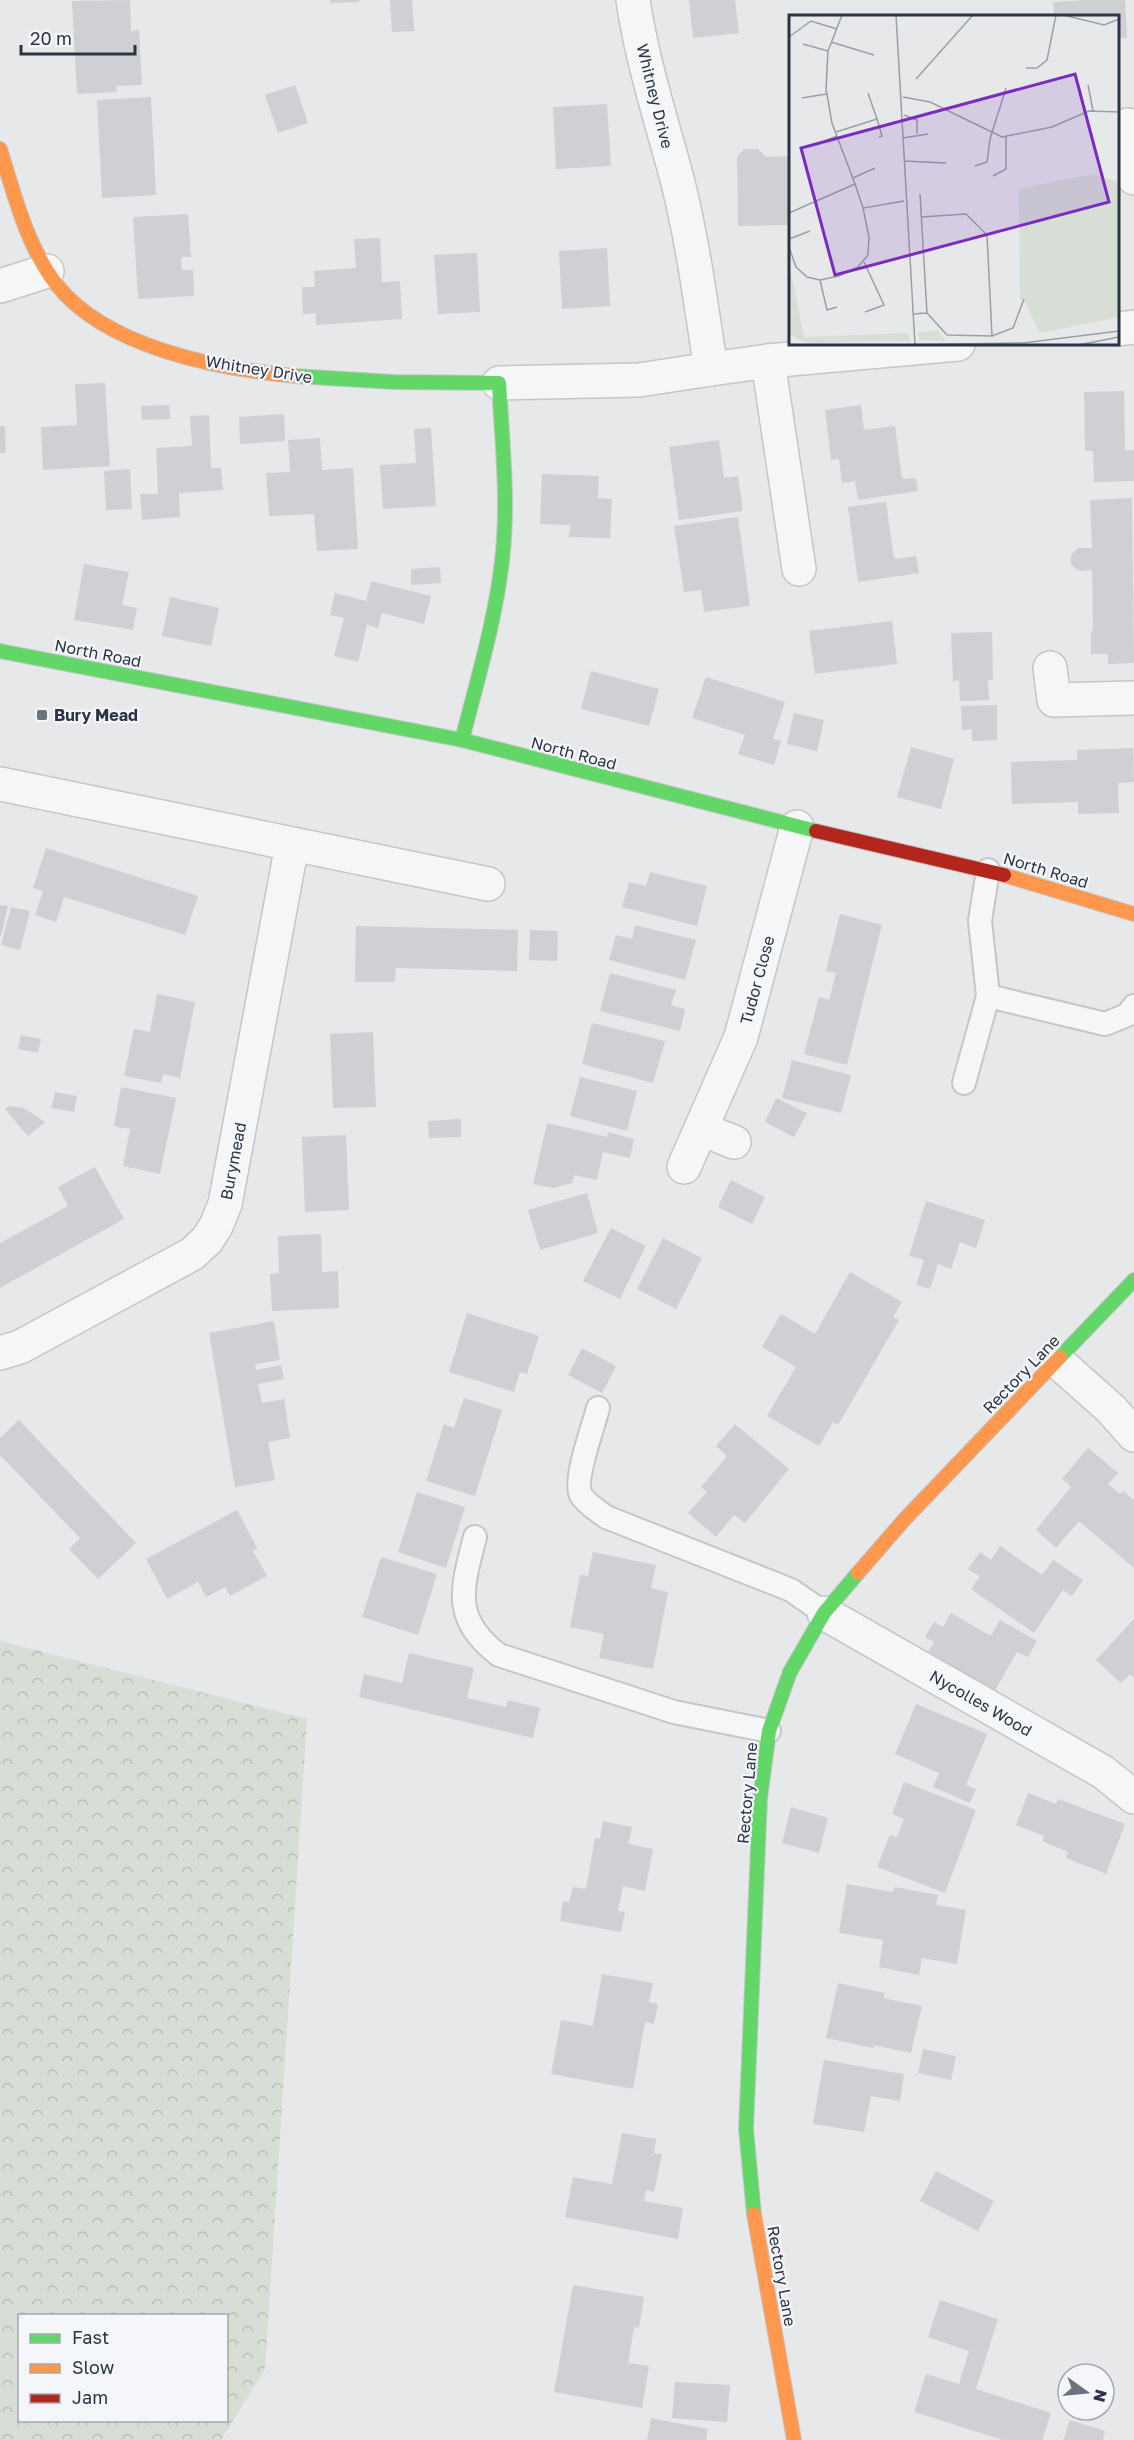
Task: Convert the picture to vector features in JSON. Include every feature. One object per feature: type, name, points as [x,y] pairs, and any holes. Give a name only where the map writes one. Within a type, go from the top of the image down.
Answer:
[{"type":"street","name":"Whitney Drive","points":[[633,0],[655,102],[677,180],[695,268],[711,369]]},
{"type":"street","points":[[1128,124],[1134,178]]},
{"type":"street","name":"Whitney Drive","points":[[0,149],[17,205],[47,271],[66,296],[94,318],[124,334],[195,360],[291,376],[407,383],[499,383],[639,380],[768,361],[947,345]]},
{"type":"street","points":[[0,286],[47,271]]},
{"type":"street","points":[[1119,329],[1134,327]]},
{"type":"street","points":[[768,361],[799,569]]},
{"type":"street","points":[[462,740],[492,625],[502,561],[505,507],[499,383]]},
{"type":"street","name":"North Road","points":[[0,651],[462,740],[797,827],[988,870],[1134,914]]},
{"type":"street","points":[[1050,668],[1054,700],[1134,698]]},
{"type":"street","points":[[0,784],[488,884]]},
{"type":"street","name":"Tudor Close","points":[[684,1167],[741,1037],[797,827]]},
{"type":"street","name":"Burymead","points":[[0,1353],[20,1347],[192,1254],[207,1240],[216,1226],[225,1204],[292,845]]},
{"type":"street","points":[[701,1129],[734,1142]]},
{"type":"street","name":"Rectory Lane","points":[[794,2440],[751,2198],[746,2129],[760,1799],[769,1731],[790,1672],[824,1613],[904,1520],[1134,1280]]},
{"type":"street","points":[[1057,1361],[1111,1408],[1134,1435]]},
{"type":"street","name":"Nycolles Wood","points":[[824,1613],[1103,1772],[1134,1797]]},
{"type":"lane","points":[[964,1083],[988,996],[980,921],[988,870]]},
{"type":"lane","points":[[988,996],[1105,1024],[1127,1015],[1134,1006]]},
{"type":"lane","points":[[598,1408],[579,1481],[581,1495],[589,1503],[606,1517],[791,1590],[824,1613]]},
{"type":"lane","points":[[475,1537],[464,1578],[464,1603],[471,1628],[481,1642],[499,1655],[674,1712],[769,1731]]},
{"type":"green space","points":[[0,1641],[307,1719],[265,2369],[221,2440],[0,2440]]},
{"type":"building","points":[[130,0],[131,31],[139,30],[142,85],[116,86],[117,92],[77,94],[72,1]]},
{"type":"building","points":[[330,0],[359,0],[359,2],[331,3]]},
{"type":"building","points":[[390,0],[412,0],[414,31],[392,32]]},
{"type":"building","points":[[689,0],[735,0],[739,33],[693,38]]},
{"type":"building","points":[[1125,0],[1127,38],[1119,38],[1119,15],[1054,15],[1053,2]]},
{"type":"building","points":[[295,85],[308,123],[278,133],[265,95]]},
{"type":"building","points":[[151,97],[156,195],[102,198],[97,100]]},
{"type":"building","points":[[607,104],[611,166],[556,169],[553,107]]},
{"type":"building","points":[[744,149],[758,149],[766,157],[789,156],[789,225],[738,226],[737,157]]},
{"type":"building","points":[[188,214],[191,257],[181,257],[182,270],[193,270],[194,296],[138,299],[133,217]]},
{"type":"building","points":[[380,238],[382,282],[400,281],[402,319],[316,325],[316,313],[303,314],[302,287],[315,287],[314,271],[356,268],[354,239]]},
{"type":"building","points":[[607,248],[610,306],[562,309],[559,251]]},
{"type":"building","points":[[477,253],[480,312],[438,314],[434,255]]},
{"type":"building","points":[[105,383],[110,466],[43,470],[41,427],[77,425],[75,384]]},
{"type":"building","points":[[1124,391],[1125,450],[1134,450],[1134,481],[1094,482],[1093,451],[1085,451],[1084,392]]},
{"type":"building","points":[[169,405],[170,419],[142,420],[141,406]]},
{"type":"building","points":[[861,405],[864,430],[895,426],[902,479],[916,478],[918,491],[858,500],[855,481],[842,483],[839,459],[831,460],[825,410]]},
{"type":"building","points":[[284,414],[285,441],[240,444],[239,417]]},
{"type":"building","points":[[209,415],[211,468],[221,468],[223,490],[179,493],[180,517],[142,520],[140,494],[158,494],[156,448],[192,446],[190,416]]},
{"type":"building","points":[[0,426],[5,426],[6,453],[0,453]]},
{"type":"building","points":[[431,428],[436,506],[383,509],[380,465],[416,463],[414,429]]},
{"type":"building","points":[[320,438],[322,470],[353,468],[358,549],[317,551],[314,514],[269,516],[266,473],[290,472],[288,440]]},
{"type":"building","points":[[719,440],[724,478],[738,476],[743,511],[679,520],[669,447]]},
{"type":"building","points":[[130,469],[132,509],[106,510],[104,471]]},
{"type":"building","points":[[542,474],[599,476],[598,498],[612,499],[610,538],[569,537],[570,525],[540,524]]},
{"type":"building","points":[[1132,498],[1134,663],[1108,664],[1108,654],[1091,654],[1092,570],[1079,571],[1071,565],[1071,555],[1078,548],[1092,548],[1090,500]]},
{"type":"building","points":[[886,502],[894,559],[916,556],[919,573],[858,582],[848,507]]},
{"type":"building","points":[[738,517],[750,606],[704,612],[701,590],[684,592],[674,526]]},
{"type":"building","points":[[84,564],[129,572],[122,605],[137,608],[133,630],[74,620]]},
{"type":"building","points":[[440,567],[441,583],[411,585],[411,569]]},
{"type":"building","points":[[371,581],[431,596],[424,624],[382,613],[378,628],[367,625],[358,662],[334,656],[344,618],[330,615],[335,593],[366,601]]},
{"type":"building","points":[[170,597],[219,608],[211,646],[162,636]]},
{"type":"building","points":[[892,621],[897,664],[815,674],[809,631]]},
{"type":"building","points":[[992,632],[993,680],[988,680],[989,700],[960,701],[959,680],[953,681],[951,633]]},
{"type":"building","points":[[591,671],[659,689],[649,726],[581,709]]},
{"type":"building","points":[[706,677],[785,702],[773,739],[781,741],[774,765],[738,754],[745,735],[692,718]]},
{"type":"building","points":[[997,705],[997,740],[972,741],[972,729],[962,730],[961,706]]},
{"type":"building","points":[[794,713],[824,720],[817,751],[787,744]]},
{"type":"building","points":[[911,747],[954,759],[941,809],[897,797]]},
{"type":"building","points":[[1133,748],[1134,782],[1118,783],[1119,813],[1078,814],[1078,802],[1012,804],[1011,762],[1077,760],[1077,750]]},
{"type":"building","points":[[46,848],[198,896],[185,935],[64,897],[56,922],[35,915],[43,891],[33,888]]},
{"type":"building","points":[[650,872],[707,886],[697,926],[622,907],[629,882],[646,886]]},
{"type":"building","points":[[0,905],[8,906],[1,936],[0,936]]},
{"type":"building","points":[[11,907],[30,911],[20,950],[1,945]]},
{"type":"building","points":[[840,914],[882,925],[847,1065],[804,1054],[819,997],[829,1000],[836,973],[826,971]]},
{"type":"building","points":[[635,925],[696,940],[685,980],[609,960],[616,935],[632,939]]},
{"type":"building","points":[[356,926],[518,930],[517,971],[396,968],[395,982],[355,982]]},
{"type":"building","points":[[530,930],[558,931],[557,961],[529,960]]},
{"type":"building","points":[[610,973],[676,990],[671,1005],[685,1009],[680,1031],[600,1011]]},
{"type":"building","points":[[157,994],[195,1002],[180,1078],[163,1074],[161,1083],[124,1076],[134,1029],[150,1032]]},
{"type":"building","points":[[592,1023],[665,1041],[653,1083],[582,1064]]},
{"type":"building","points":[[373,1032],[376,1107],[333,1108],[330,1034]]},
{"type":"building","points":[[21,1035],[41,1039],[38,1053],[18,1049]]},
{"type":"building","points":[[792,1060],[851,1075],[841,1113],[782,1098]]},
{"type":"building","points":[[580,1077],[637,1091],[627,1131],[570,1116]]},
{"type":"building","points":[[121,1087],[176,1098],[160,1174],[123,1166],[130,1129],[114,1126]]},
{"type":"building","points":[[55,1092],[77,1096],[74,1112],[51,1108]]},
{"type":"building","points":[[776,1098],[807,1113],[794,1137],[765,1122]]},
{"type":"building","points":[[9,1106],[24,1108],[45,1122],[28,1136],[5,1109]]},
{"type":"building","points":[[461,1119],[461,1137],[429,1138],[428,1121]]},
{"type":"building","points":[[547,1123],[608,1137],[608,1132],[634,1139],[630,1158],[603,1152],[597,1180],[574,1175],[572,1183],[553,1188],[533,1184]]},
{"type":"building","points":[[346,1135],[349,1210],[305,1212],[302,1137]]},
{"type":"building","points":[[95,1167],[124,1219],[0,1288],[0,1243],[68,1206],[58,1187]]},
{"type":"building","points":[[731,1180],[765,1197],[752,1224],[718,1207]]},
{"type":"building","points":[[587,1193],[598,1233],[540,1250],[528,1210]]},
{"type":"building","points":[[926,1201],[985,1220],[976,1248],[960,1242],[951,1269],[938,1264],[930,1289],[916,1285],[924,1260],[909,1256]]},
{"type":"building","points":[[611,1228],[646,1246],[620,1299],[583,1281]]},
{"type":"building","points":[[321,1234],[322,1272],[338,1271],[339,1308],[272,1311],[270,1274],[279,1273],[278,1236]]},
{"type":"building","points":[[663,1238],[702,1258],[676,1309],[637,1289]]},
{"type":"building","points":[[850,1272],[902,1302],[893,1317],[899,1320],[838,1425],[833,1422],[819,1446],[767,1416],[796,1367],[762,1347],[781,1314],[815,1334]]},
{"type":"building","points":[[467,1313],[539,1336],[527,1374],[520,1372],[514,1392],[449,1372]]},
{"type":"building","points":[[274,1321],[280,1360],[255,1364],[256,1370],[281,1365],[284,1379],[258,1384],[262,1403],[284,1399],[290,1438],[268,1442],[275,1480],[235,1487],[209,1333]]},
{"type":"building","points":[[582,1348],[616,1366],[602,1393],[568,1375]]},
{"type":"building","points":[[464,1398],[502,1410],[475,1496],[426,1481],[444,1424],[454,1428]]},
{"type":"building","points":[[19,1420],[136,1543],[98,1579],[69,1549],[80,1538],[0,1455],[0,1438]]},
{"type":"building","points":[[735,1424],[789,1469],[745,1523],[734,1515],[716,1537],[688,1513],[707,1492],[701,1487],[727,1456],[716,1446]]},
{"type":"building","points":[[1088,1448],[1118,1473],[1108,1484],[1120,1494],[1123,1491],[1134,1500],[1134,1568],[1079,1521],[1056,1548],[1036,1530],[1071,1487],[1062,1479]]},
{"type":"building","points":[[417,1492],[465,1507],[446,1568],[398,1552]]},
{"type":"building","points":[[237,1510],[257,1548],[253,1551],[267,1576],[230,1596],[225,1587],[206,1597],[198,1582],[167,1599],[146,1559]]},
{"type":"building","points":[[1000,1546],[1042,1575],[1053,1560],[1083,1580],[1072,1596],[1063,1590],[1034,1633],[971,1589],[980,1576],[968,1569],[980,1552],[991,1560]]},
{"type":"building","points":[[593,1552],[656,1565],[651,1588],[668,1592],[653,1669],[599,1658],[604,1634],[570,1627],[580,1575],[588,1576]]},
{"type":"building","points":[[381,1557],[437,1574],[418,1635],[362,1617]]},
{"type":"building","points":[[951,1613],[991,1636],[1000,1620],[1037,1641],[1028,1657],[1017,1652],[992,1696],[925,1657],[934,1642],[925,1637],[934,1622],[943,1627]]},
{"type":"building","points":[[1134,1619],[1134,1678],[1130,1674],[1121,1683],[1096,1660]]},
{"type":"building","points":[[409,1653],[474,1668],[467,1698],[506,1707],[508,1700],[540,1708],[533,1738],[359,1697],[364,1674],[402,1683]]},
{"type":"building","points":[[916,1704],[987,1734],[966,1785],[976,1789],[970,1803],[933,1787],[939,1773],[895,1754]]},
{"type":"building","points":[[904,1782],[976,1810],[945,1893],[877,1867],[890,1835],[897,1837],[904,1819],[892,1814]]},
{"type":"building","points":[[1028,1793],[1056,1804],[1058,1799],[1125,1824],[1106,1874],[1066,1858],[1068,1852],[1042,1841],[1044,1836],[1016,1825]]},
{"type":"building","points":[[791,1807],[828,1818],[819,1853],[782,1843]]},
{"type":"building","points":[[603,1821],[632,1827],[628,1844],[653,1849],[645,1891],[623,1886],[618,1911],[625,1912],[621,1932],[560,1921],[563,1901],[569,1902],[573,1887],[586,1889],[595,1838],[600,1839]]},
{"type":"building","points":[[847,1884],[893,1892],[894,1887],[938,1895],[936,1905],[966,1910],[957,1964],[922,1958],[919,1975],[879,1967],[883,1940],[839,1933]]},
{"type":"building","points":[[602,1974],[653,1983],[649,2002],[658,2004],[654,2024],[645,2022],[633,2089],[551,2074],[561,2020],[593,2026]]},
{"type":"building","points":[[838,1983],[885,1993],[883,1998],[922,2006],[911,2053],[826,2038]]},
{"type":"building","points":[[923,2049],[956,2056],[951,2080],[918,2073]]},
{"type":"building","points":[[824,2060],[904,2074],[900,2101],[871,2096],[864,2132],[813,2124]]},
{"type":"building","points":[[622,2133],[656,2139],[654,2153],[662,2154],[654,2192],[646,2190],[644,2201],[683,2208],[678,2239],[565,2217],[573,2177],[612,2184]]},
{"type":"building","points":[[936,2171],[994,2201],[978,2231],[920,2201]]},
{"type":"building","points":[[573,2285],[644,2297],[639,2328],[634,2327],[628,2363],[649,2366],[642,2408],[554,2392]]},
{"type":"building","points":[[940,2300],[998,2319],[976,2389],[1051,2413],[1042,2440],[1003,2440],[914,2412],[926,2374],[959,2384],[969,2351],[928,2337]]},
{"type":"building","points":[[675,2382],[730,2385],[727,2422],[672,2418]]},
{"type":"building","points":[[651,2418],[708,2429],[706,2440],[647,2440]]},
{"type":"building","points":[[1069,2422],[1105,2431],[1103,2440],[1063,2440]]},
{"type":"traffic: fast","points":[[295,376],[393,382],[499,383],[505,494],[502,561],[490,629],[462,740]]},
{"type":"traffic: fast","points":[[0,651],[462,740],[816,831]]},
{"type":"traffic: fast","points":[[1060,1357],[1134,1280]]},
{"type":"traffic: fast","points":[[754,2214],[746,2129],[760,1799],[769,1731],[790,1672],[824,1613],[858,1573]]},
{"type":"traffic: slow","points":[[0,149],[22,219],[37,253],[56,284],[78,306],[104,324],[166,351],[233,368],[295,376]]},
{"type":"traffic: slow","points":[[1004,875],[1134,914]]},
{"type":"traffic: slow","points":[[858,1573],[904,1520],[1060,1357]]},
{"type":"traffic: slow","points":[[754,2214],[794,2440]]},
{"type":"traffic: jam","points":[[816,831],[1004,875]]},
{"type":"place","name":"Bury Mead","points":[[42,715]]}]
